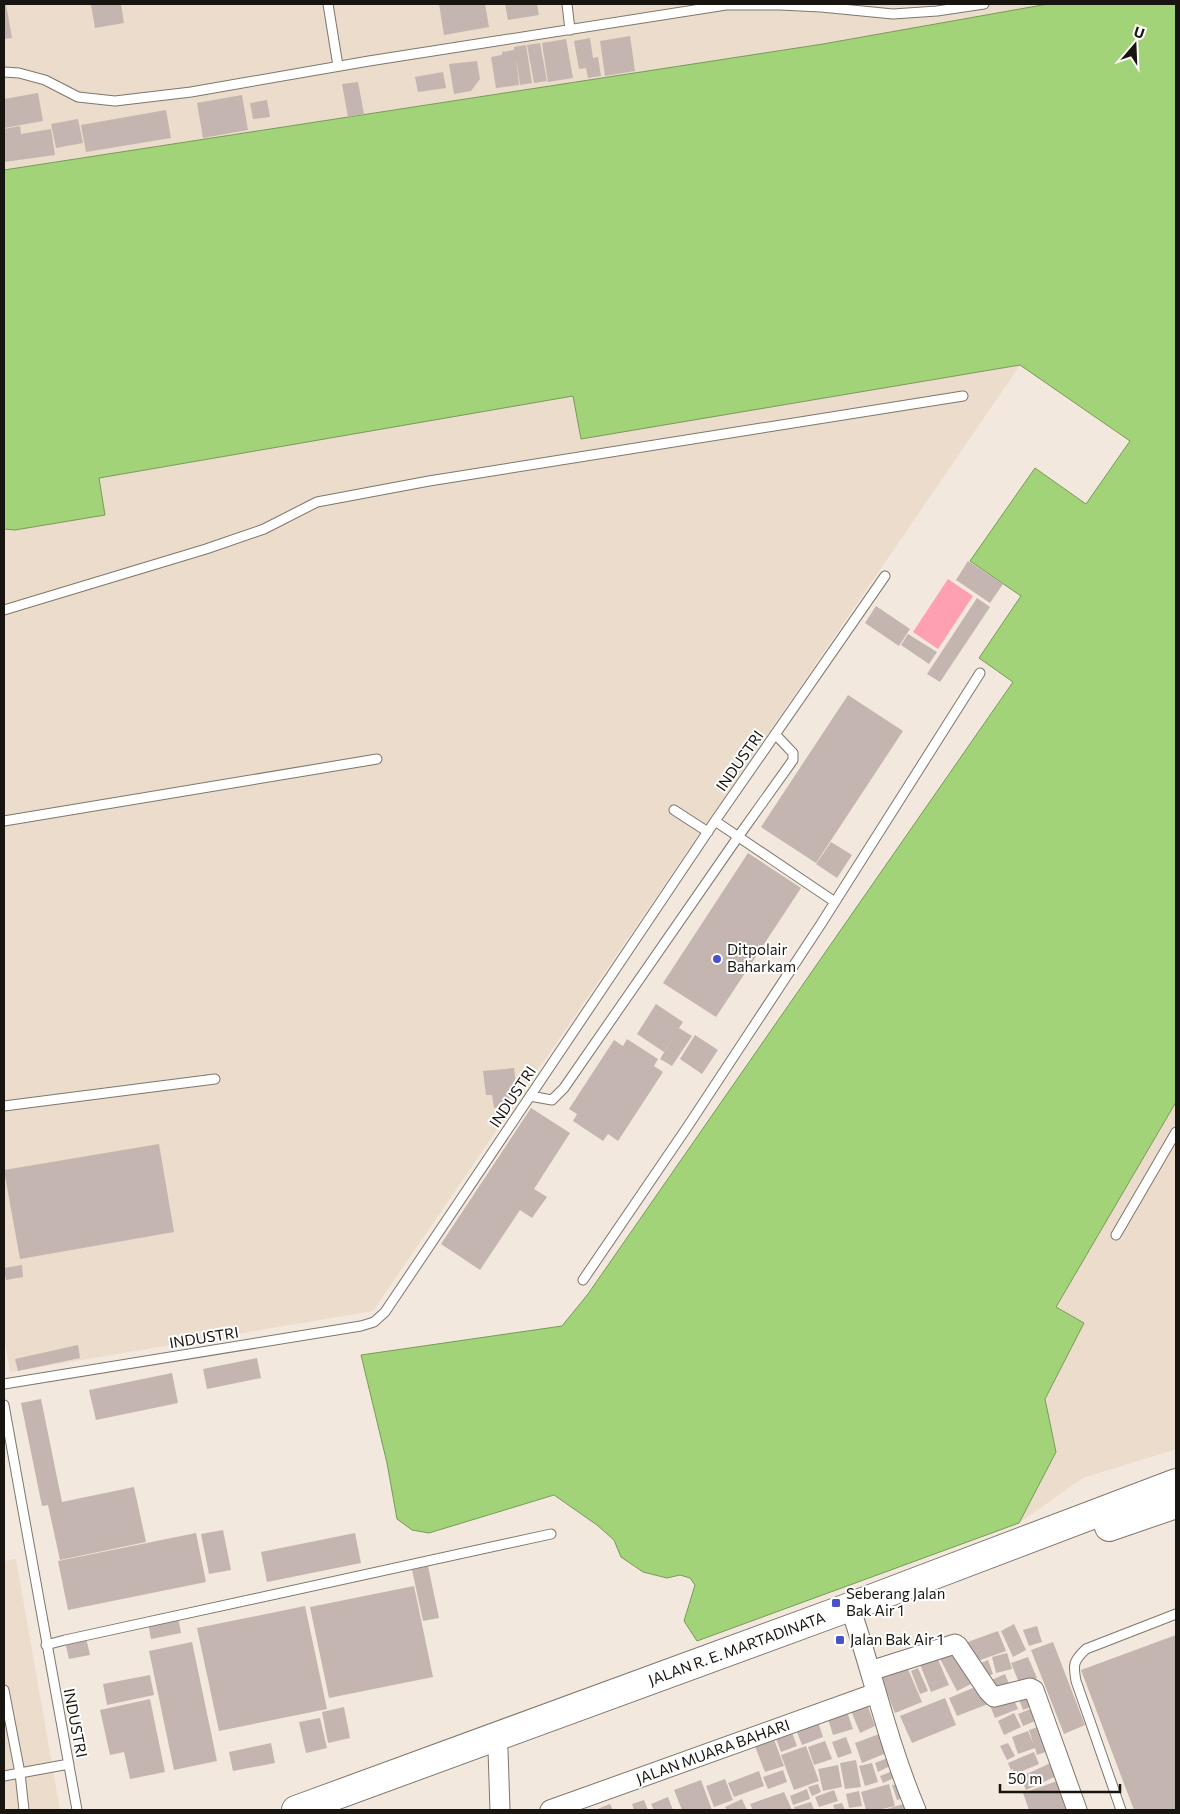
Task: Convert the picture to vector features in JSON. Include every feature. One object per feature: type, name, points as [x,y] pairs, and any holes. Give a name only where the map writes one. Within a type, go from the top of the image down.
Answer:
[{"type":"highway","name":"JALAN R. E. MARTADINATA","points":[[334,1810],[496,1744],[852,1612],[1176,1483]]},
{"type":"highway","name":"JALAN R. E. MARTADINATA","points":[[852,1612],[1176,1504]]},
{"type":"highway","name":"JALAN R. E. MARTADINATA","points":[[296,1810],[496,1744]]},
{"type":"street","points":[[852,1612],[907,1789],[916,1810]]},
{"type":"street","points":[[870,1671],[954,1644],[958,1646],[988,1692],[994,1697],[1030,1688],[1034,1690],[1077,1810]]},
{"type":"street","name":"JALAN MUARA BAHARI","points":[[550,1810],[876,1693]]},
{"type":"street","points":[[496,1744],[500,1810]]},
{"type":"lane","points":[[328,4],[338,66]]},
{"type":"lane","points":[[567,4],[570,30]]},
{"type":"lane","points":[[4,72],[18,73],[45,80],[78,97],[115,101],[191,92],[338,66],[726,5],[821,7],[893,14],[937,12],[984,4]]},
{"type":"lane","points":[[4,610],[206,550],[264,529],[318,502],[429,480],[963,396]]},
{"type":"lane","name":"INDUSTRI","points":[[4,1384],[361,1326],[374,1322],[385,1312],[715,821],[885,576]]},
{"type":"lane","points":[[583,1280],[699,1110],[835,902],[980,673]]},
{"type":"lane","points":[[530,1096],[552,1100],[564,1088],[793,760],[793,753],[775,734]]},
{"type":"lane","points":[[4,821],[377,759]]},
{"type":"lane","points":[[674,810],[708,832]]},
{"type":"lane","points":[[715,821],[835,902]]},
{"type":"lane","points":[[4,1106],[215,1079]]},
{"type":"lane","points":[[1116,1235],[1176,1132]]},
{"type":"lane","name":"INDUSTRI","points":[[4,1405],[6,1436],[77,1810]]},
{"type":"lane","points":[[46,1645],[551,1534]]},
{"type":"lane","points":[[1121,1810],[1076,1681],[1073,1667],[1078,1656],[1086,1649],[1176,1614]]},
{"type":"lane","points":[[4,1690],[20,1773],[24,1810]]},
{"type":"lane","points":[[4,1776],[69,1764]]},
{"type":"shaded area","points":[[4,4],[1048,4],[823,44],[4,170]]},
{"type":"shaded area","points":[[1048,4],[1176,4],[1176,1102],[1056,1307],[1084,1323],[1045,1399],[1056,1452],[1019,1523],[697,1641],[684,1621],[695,1585],[690,1578],[680,1575],[667,1578],[643,1572],[621,1557],[614,1540],[597,1525],[554,1495],[429,1533],[412,1530],[397,1519],[387,1463],[361,1355],[562,1326],[588,1294],[1013,682],[979,658],[1021,596],[970,561],[1035,468],[1086,504],[1130,441],[1020,365],[581,439],[573,396],[99,478],[105,515],[15,530],[4,529],[4,170],[823,44]]},
{"type":"shaded area","points":[[1020,365],[373,1311],[10,1372],[4,1337],[4,529],[15,530],[105,515],[99,478],[573,396],[581,439]]},
{"type":"shaded area","points":[[948,579],[973,596],[938,649],[913,632]]},
{"type":"shaded area","points":[[1176,1102],[1176,1449],[1083,1478],[1019,1523],[1056,1452],[1045,1399],[1084,1323],[1056,1307]]},
{"type":"shaded area","points":[[16,1559],[60,1810],[4,1810],[4,1561]]},
{"type":"building","points":[[4,4],[6,4],[12,38],[4,39]]},
{"type":"building","points":[[121,4],[124,23],[95,28],[91,5]]},
{"type":"building","points":[[439,4],[485,4],[489,27],[444,35]]},
{"type":"building","points":[[505,4],[537,4],[539,15],[508,20]]},
{"type":"building","points":[[630,36],[635,71],[605,76],[600,41]]},
{"type":"building","points":[[590,38],[593,58],[598,57],[601,76],[588,78],[586,68],[579,69],[574,41]]},
{"type":"building","points":[[566,39],[573,78],[548,82],[542,43]]},
{"type":"building","points":[[540,43],[547,81],[534,83],[527,45]]},
{"type":"building","points":[[526,45],[532,83],[520,85],[516,58],[519,85],[496,88],[491,57],[502,55],[502,52],[514,50],[514,47]]},
{"type":"building","points":[[477,61],[480,79],[471,91],[454,94],[449,64]]},
{"type":"building","points":[[443,72],[446,88],[418,92],[415,77]]},
{"type":"building","points":[[358,82],[364,114],[348,117],[342,84]]},
{"type":"building","points":[[38,93],[43,121],[4,128],[4,99]]},
{"type":"building","points":[[242,95],[248,130],[203,138],[197,103]]},
{"type":"building","points":[[267,100],[270,117],[253,119],[250,103]]},
{"type":"building","points":[[166,110],[171,138],[86,152],[81,125]]},
{"type":"building","points":[[78,119],[83,143],[56,148],[51,124]]},
{"type":"building","points":[[20,126],[21,134],[51,129],[55,155],[4,162],[4,129]]},
{"type":"building","points":[[968,561],[1003,584],[990,603],[956,580]]},
{"type":"building","points":[[977,598],[990,607],[940,682],[927,674]]},
{"type":"building","points":[[876,606],[910,629],[899,646],[865,623]]},
{"type":"building","points":[[908,634],[937,652],[929,664],[901,645]]},
{"type":"building","points":[[848,695],[903,731],[816,863],[761,827]]},
{"type":"building","points":[[831,842],[852,855],[837,878],[816,864]]},
{"type":"building","points":[[748,853],[801,888],[716,1017],[663,983]]},
{"type":"building","points":[[656,1004],[683,1022],[679,1028],[692,1036],[672,1066],[660,1059],[673,1038],[664,1052],[637,1034]]},
{"type":"building","points":[[695,1035],[718,1050],[702,1074],[680,1059]]},
{"type":"building","points":[[627,1039],[658,1059],[654,1066],[663,1072],[618,1141],[608,1134],[603,1141],[573,1121],[577,1114],[569,1109],[614,1040],[623,1046]]},
{"type":"building","points":[[514,1068],[517,1093],[509,1093],[510,1106],[494,1108],[492,1095],[486,1095],[483,1071]]},
{"type":"building","points":[[531,1108],[570,1133],[534,1189],[547,1197],[532,1218],[520,1210],[480,1270],[441,1244]]},
{"type":"building","points":[[159,1144],[174,1232],[20,1259],[4,1170]]},
{"type":"building","points":[[22,1265],[23,1277],[6,1280],[4,1268]]},
{"type":"building","points":[[78,1345],[80,1358],[18,1371],[15,1359]]},
{"type":"building","points":[[257,1358],[261,1378],[207,1389],[203,1369]]},
{"type":"building","points":[[172,1373],[178,1403],[96,1420],[89,1390]]},
{"type":"building","points":[[41,1399],[62,1502],[134,1487],[146,1542],[60,1560],[48,1505],[42,1506],[21,1403]]},
{"type":"building","points":[[223,1530],[231,1570],[209,1574],[201,1534]]},
{"type":"building","points":[[196,1533],[206,1582],[68,1610],[58,1561]]},
{"type":"building","points":[[355,1533],[361,1563],[267,1582],[261,1552]]},
{"type":"building","points":[[428,1566],[439,1618],[423,1621],[412,1570]]},
{"type":"building","points":[[414,1586],[433,1677],[329,1698],[310,1607]]},
{"type":"building","points":[[305,1606],[327,1709],[219,1731],[197,1628]]},
{"type":"building","points":[[178,1616],[181,1633],[151,1639],[148,1622]]},
{"type":"building","points":[[1014,1624],[1026,1650],[1013,1657],[1001,1631]]},
{"type":"building","points":[[1037,1626],[1042,1642],[1029,1646],[1023,1630]]},
{"type":"building","points":[[998,1631],[1006,1651],[972,1663],[965,1643]]},
{"type":"building","points":[[1176,1635],[1176,1810],[1134,1810],[1081,1670]]},
{"type":"building","points":[[86,1638],[90,1655],[69,1659],[65,1642]]},
{"type":"building","points":[[192,1642],[217,1761],[174,1770],[149,1651]]},
{"type":"building","points":[[1053,1642],[1085,1725],[1064,1734],[1031,1650]]},
{"type":"building","points":[[957,1648],[975,1682],[957,1691],[939,1657]]},
{"type":"building","points":[[1007,1653],[1012,1669],[996,1673],[992,1657]]},
{"type":"building","points":[[936,1655],[949,1685],[931,1692],[919,1662]]},
{"type":"building","points":[[1028,1657],[1037,1678],[1020,1685],[1011,1663]]},
{"type":"building","points":[[988,1660],[993,1674],[982,1679],[976,1665]]},
{"type":"building","points":[[905,1662],[922,1702],[895,1713],[879,1673]]},
{"type":"building","points":[[918,1668],[928,1691],[920,1694],[911,1671]]},
{"type":"building","points":[[1005,1674],[1010,1686],[993,1694],[987,1682]]},
{"type":"building","points":[[150,1675],[154,1695],[107,1705],[103,1684]]},
{"type":"building","points":[[980,1685],[988,1704],[957,1716],[949,1698]]},
{"type":"building","points":[[1030,1689],[1036,1705],[1023,1710],[1017,1694]]},
{"type":"building","points":[[1012,1695],[1018,1709],[995,1718],[989,1703]]},
{"type":"building","points":[[945,1698],[956,1725],[912,1743],[900,1716]]},
{"type":"building","points":[[150,1699],[165,1772],[130,1779],[124,1752],[110,1755],[100,1710]]},
{"type":"building","points":[[867,1704],[875,1726],[860,1733],[850,1708]]},
{"type":"building","points":[[845,1706],[853,1729],[833,1735],[826,1712]]},
{"type":"building","points":[[1038,1706],[1043,1718],[1023,1726],[1018,1714]]},
{"type":"building","points":[[344,1707],[350,1738],[328,1743],[322,1712]]},
{"type":"building","points":[[1014,1713],[1021,1727],[1004,1735],[998,1721]]},
{"type":"building","points":[[320,1718],[327,1748],[306,1753],[299,1722]]},
{"type":"building","points":[[817,1719],[823,1737],[802,1745],[795,1727]]},
{"type":"building","points":[[1046,1724],[1054,1749],[1037,1755],[1035,1748],[1018,1754],[1012,1737],[1028,1731],[1033,1743],[1029,1730]]},
{"type":"building","points":[[791,1730],[797,1746],[781,1752],[775,1736]]},
{"type":"building","points":[[882,1733],[889,1752],[862,1763],[855,1743]]},
{"type":"building","points":[[772,1734],[784,1766],[765,1772],[753,1741]]},
{"type":"building","points":[[846,1737],[852,1753],[838,1758],[832,1742]]},
{"type":"building","points":[[825,1741],[832,1759],[814,1765],[808,1747]]},
{"type":"building","points":[[271,1743],[275,1763],[233,1771],[229,1752]]},
{"type":"building","points":[[1008,1743],[1015,1756],[1007,1760],[1000,1746]]},
{"type":"building","points":[[806,1746],[819,1781],[794,1790],[781,1755]]},
{"type":"building","points":[[1034,1752],[1039,1764],[1013,1775],[1008,1763]]},
{"type":"building","points":[[890,1757],[892,1765],[878,1772],[875,1763]]},
{"type":"building","points":[[856,1760],[861,1787],[845,1789],[840,1763]]},
{"type":"building","points":[[1055,1761],[1061,1774],[1026,1790],[1020,1777]]},
{"type":"building","points":[[872,1763],[878,1782],[865,1786],[859,1766]]},
{"type":"building","points":[[838,1765],[842,1787],[823,1791],[818,1769]]},
{"type":"building","points":[[783,1770],[787,1782],[768,1789],[763,1777]]},
{"type":"building","points":[[895,1770],[898,1776],[883,1783],[880,1776]]},
{"type":"building","points":[[759,1771],[764,1786],[734,1797],[728,1783]]},
{"type":"building","points":[[725,1779],[733,1800],[714,1807],[706,1786]]},
{"type":"building","points":[[1063,1779],[1074,1810],[1029,1810],[1023,1793]]},
{"type":"building","points":[[701,1780],[712,1810],[682,1810],[674,1790]]},
{"type":"building","points":[[818,1784],[821,1792],[812,1796],[808,1787]]},
{"type":"building","points":[[889,1784],[895,1806],[878,1810],[866,1810],[861,1792]]},
{"type":"building","points":[[900,1784],[907,1797],[897,1800],[892,1785]]},
{"type":"building","points":[[807,1789],[810,1799],[793,1805],[790,1796]]},
{"type":"building","points":[[834,1790],[838,1801],[819,1807],[815,1797]]},
{"type":"building","points":[[859,1791],[862,1806],[849,1808],[846,1794]]},
{"type":"building","points":[[784,1792],[792,1810],[753,1810],[750,1804]]},
{"type":"building","points":[[668,1797],[673,1810],[654,1810],[651,1804]]},
{"type":"building","points":[[742,1799],[747,1810],[727,1810],[725,1807]]},
{"type":"building","points":[[644,1800],[648,1810],[634,1810],[632,1804]]},
{"type":"building","points":[[811,1802],[814,1810],[795,1810],[794,1807]]},
{"type":"building","points":[[842,1803],[845,1810],[835,1810],[833,1805]]},
{"type":"building","points":[[610,1804],[613,1810],[595,1810]]},
{"type":"building","points":[[903,1804],[905,1810],[884,1810]]},
{"type":"place","name":"Ditpolair Baharkam","points":[[717,959]]},
{"type":"place","name":"Seberang Jalan Bak Air 1","points":[[836,1603]]},
{"type":"place","name":"Jalan Bak Air 1","points":[[840,1640]]}]
